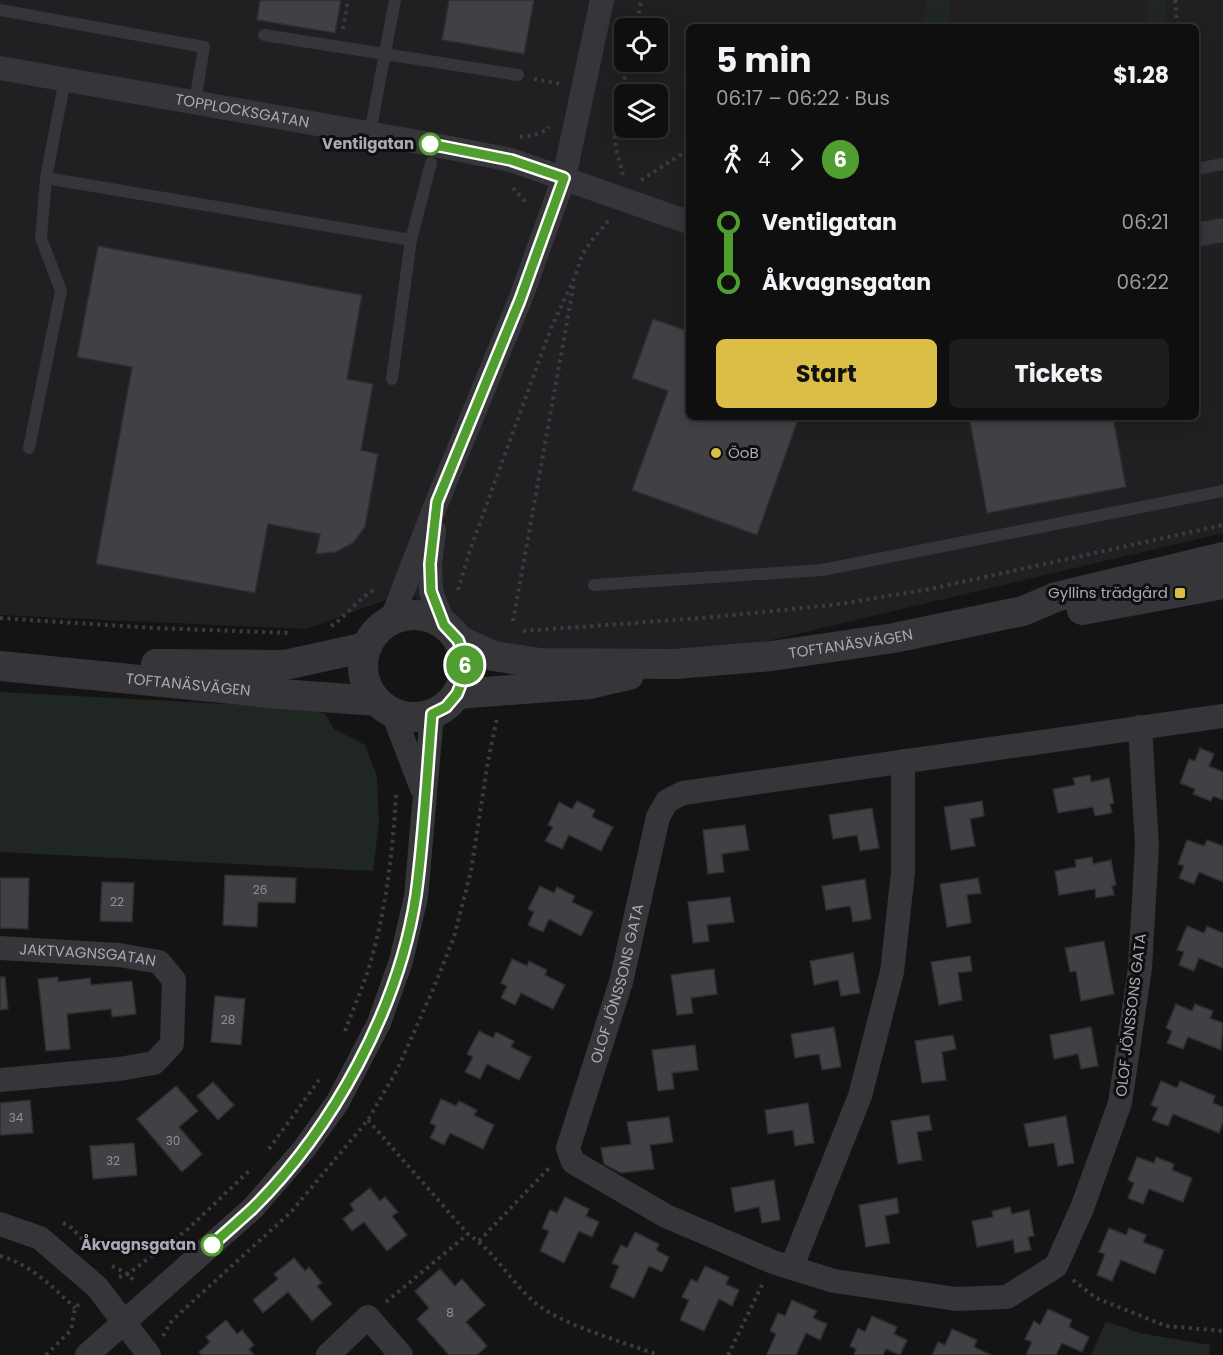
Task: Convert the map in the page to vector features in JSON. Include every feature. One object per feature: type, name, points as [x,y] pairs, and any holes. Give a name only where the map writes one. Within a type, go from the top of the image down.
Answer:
[{"type":"street","points":[[425,796],[385,707],[368,688],[363,669],[367,647],[377,631],[391,621],[520,300],[564,178],[602,0]]},
{"type":"street","name":"TOPPLOCKSGATAN","points":[[0,68],[511,160],[686,221]]},
{"type":"street","points":[[1199,234],[1223,230]]},
{"type":"street","points":[[87,1355],[253,1208],[304,1149],[337,1103],[379,1023],[401,961],[416,897],[432,714],[446,707],[457,694],[465,674],[464,656],[431,591],[430,564],[437,502]]},
{"type":"street","name":"TOFTANÄSVÄGEN","points":[[391,621],[409,615],[427,617],[493,656],[540,663],[675,664],[772,656],[894,638],[1023,611],[1056,597],[1223,557]]},
{"type":"street","name":"TOFTANÄSVÄGEN","points":[[1023,611],[1057,614],[1223,584]]},
{"type":"street","name":"TOFTANÄSVÄGEN","points":[[0,664],[285,665],[367,647]]},
{"type":"street","name":"TOFTANÄSVÄGEN","points":[[0,664],[385,707],[414,718],[432,714]]},
{"type":"street","name":"TOFTANÄSVÄGEN","points":[[457,694],[590,684],[675,664]]},
{"type":"street","name":"OLOF JÖNSSONS GATA","points":[[568,1148],[621,982],[658,817],[667,801],[683,793],[1223,716]]},
{"type":"street","name":"OLOF JÖNSSONS GATA","points":[[1056,1266],[1082,1208],[1120,1103],[1140,968],[1147,846],[1140,727]]},
{"type":"street","points":[[783,1264],[860,1096],[892,972],[903,872],[903,761]]},
{"type":"street","name":"JAKTVAGNSGATAN","points":[[0,948],[119,955],[159,962],[174,980],[171,1044],[154,1063],[119,1069],[0,1080]]},
{"type":"street","points":[[568,1148],[573,1162],[666,1216],[783,1264],[834,1281],[956,1299],[1007,1297],[1056,1266]]},
{"type":"street","points":[[0,1224],[40,1238],[97,1287],[149,1355]]},
{"type":"street","points":[[328,1355],[368,1317],[401,1355]]},
{"type":"lane","points":[[370,133],[395,0]]},
{"type":"lane","points":[[0,9],[204,47],[195,102]]},
{"type":"lane","points":[[264,35],[518,75]]},
{"type":"lane","points":[[29,448],[61,291],[41,238],[46,178],[65,79]]},
{"type":"lane","points":[[392,379],[411,240],[431,163]]},
{"type":"lane","points":[[1199,168],[1223,164]]},
{"type":"lane","points":[[46,178],[411,240]]},
{"type":"lane","points":[[594,585],[822,570],[1223,491]]},
{"type":"path","points":[[340,47],[348,0]]},
{"type":"path","points":[[638,18],[641,0]]},
{"type":"path","points":[[1175,0],[1177,24]]},
{"type":"path","points":[[518,75],[565,85],[564,91]]},
{"type":"path","points":[[528,215],[528,205],[506,180],[516,138],[547,130],[551,122]]},
{"type":"path","points":[[634,184],[686,152]]},
{"type":"path","points":[[460,598],[458,591],[470,550],[551,328],[575,277],[513,621]]},
{"type":"path","points":[[519,631],[702,618],[832,605],[930,589],[1223,525]]},
{"type":"path","points":[[0,618],[152,628],[298,633]]},
{"type":"path","points":[[343,1038],[371,959],[387,894],[394,840],[397,784]]},
{"type":"path","points":[[266,1152],[320,1078]]},
{"type":"path","points":[[368,1120],[468,1234],[479,1241],[533,1301],[560,1318],[658,1355]]},
{"type":"path","points":[[479,1241],[568,1148]]},
{"type":"path","points":[[46,1355],[72,1330],[75,1308],[97,1287],[128,1274],[188,1229],[260,1161]]},
{"type":"path","points":[[368,1317],[468,1234]]},
{"type":"path","points":[[0,1256],[12,1259],[45,1280],[75,1308]]},
{"type":"path","points":[[728,1355],[783,1264]]},
{"type":"path","points":[[1056,1266],[1096,1299],[1166,1326],[1223,1331]]},
{"type":"shaded area","points":[[0,0],[1223,0],[1223,533],[759,643],[502,666],[408,592],[306,629],[0,615]]},
{"type":"shaded area","points":[[926,0],[950,0],[949,24],[922,24]]},
{"type":"shaded area","points":[[1148,0],[1165,0],[1166,24],[1147,24]]},
{"type":"shaded area","points":[[0,692],[306,708],[325,714],[334,729],[365,745],[377,776],[379,823],[373,871],[0,852]]},
{"type":"shaded area","points":[[1106,1321],[1139,1333],[1210,1345],[1209,1355],[1091,1355]]},
{"type":"building","points":[[260,0],[341,0],[335,33],[257,20]]},
{"type":"building","points":[[449,0],[534,0],[524,54],[442,40]]},
{"type":"building","points":[[98,246],[362,295],[347,379],[373,384],[361,450],[378,454],[365,527],[353,543],[336,552],[316,554],[320,534],[268,524],[255,593],[96,564],[132,367],[77,357]]},
{"type":"building","name":"ÖoB","points":[[653,319],[686,330],[686,420],[798,420],[757,535],[632,490],[668,391],[632,378]]},
{"type":"building","points":[[970,420],[1114,420],[1126,487],[987,513]]},
{"type":"building","points":[[1200,748],[1214,754],[1209,766],[1223,772],[1223,800],[1213,796],[1211,801],[1193,794],[1195,789],[1180,783],[1189,759],[1195,761]]},
{"type":"building","points":[[1090,775],[1091,782],[1109,778],[1114,803],[1110,804],[1112,813],[1095,816],[1093,807],[1058,813],[1053,789],[1075,785],[1073,778]]},
{"type":"building","points":[[577,801],[595,810],[592,817],[613,827],[601,851],[569,835],[562,849],[545,841],[553,827],[548,825],[559,802],[572,809]]},
{"type":"building","points":[[982,801],[984,816],[970,819],[975,846],[951,850],[944,807]]},
{"type":"building","points":[[872,808],[879,848],[860,851],[857,835],[833,839],[829,815]]},
{"type":"building","points":[[745,825],[749,850],[722,854],[724,872],[708,874],[703,830]]},
{"type":"building","points":[[1187,840],[1204,846],[1207,840],[1223,846],[1223,882],[1199,872],[1194,884],[1179,878],[1184,866],[1178,864]]},
{"type":"building","points":[[1092,857],[1093,864],[1111,860],[1116,885],[1112,886],[1114,895],[1096,898],[1095,889],[1059,895],[1055,871],[1076,867],[1075,860]]},
{"type":"building","points":[[225,875],[296,878],[295,903],[258,902],[257,927],[223,925]]},
{"type":"building","points":[[0,878],[29,878],[28,929],[0,928]]},
{"type":"building","points":[[978,878],[981,893],[967,895],[971,923],[947,927],[940,884]]},
{"type":"building","points":[[865,879],[871,919],[853,922],[850,906],[826,910],[822,886]]},
{"type":"building","points":[[102,882],[134,883],[132,922],[100,921]]},
{"type":"building","points":[[540,886],[554,893],[557,887],[575,896],[572,902],[593,912],[581,936],[549,919],[543,932],[528,925],[534,912],[528,909]]},
{"type":"building","points":[[730,897],[734,922],[707,925],[709,941],[693,943],[688,902]]},
{"type":"building","points":[[1187,926],[1204,933],[1207,926],[1223,933],[1223,968],[1199,958],[1194,971],[1179,965],[1184,952],[1177,950]]},
{"type":"building","points":[[1104,941],[1114,994],[1081,1001],[1076,971],[1070,972],[1065,948]]},
{"type":"building","points":[[853,953],[860,993],[841,996],[838,980],[814,985],[810,961]]},
{"type":"building","points":[[970,956],[972,971],[958,973],[962,1000],[939,1005],[931,962]]},
{"type":"building","points":[[512,959],[527,966],[529,961],[547,970],[545,975],[565,985],[553,1009],[521,993],[515,1005],[501,998],[507,986],[501,983]]},
{"type":"building","points":[[714,969],[717,994],[691,998],[693,1013],[677,1015],[671,975]]},
{"type":"building","points":[[0,977],[5,977],[8,1009],[0,1010]]},
{"type":"building","points":[[58,977],[58,982],[90,978],[91,985],[132,981],[136,1014],[112,1017],[111,1009],[67,1014],[70,1049],[46,1051],[38,979]]},
{"type":"building","points":[[215,996],[245,999],[241,1045],[211,1042]]},
{"type":"building","points":[[1176,1004],[1192,1011],[1195,1004],[1213,1011],[1210,1018],[1223,1023],[1221,1050],[1188,1037],[1183,1049],[1167,1043],[1172,1031],[1166,1028]]},
{"type":"building","points":[[834,1027],[841,1067],[822,1070],[819,1054],[795,1058],[791,1034]]},
{"type":"building","points":[[1091,1027],[1098,1066],[1081,1069],[1078,1054],[1054,1059],[1050,1035]]},
{"type":"building","points":[[479,1031],[493,1038],[496,1032],[514,1041],[511,1047],[531,1057],[519,1080],[487,1064],[480,1079],[465,1072],[473,1057],[467,1054]]},
{"type":"building","points":[[953,1035],[956,1049],[942,1052],[946,1080],[922,1083],[915,1041]]},
{"type":"building","points":[[695,1045],[698,1070],[672,1073],[674,1089],[658,1091],[652,1050]]},
{"type":"building","points":[[1161,1081],[1177,1088],[1180,1081],[1215,1096],[1213,1103],[1223,1107],[1223,1122],[1219,1133],[1173,1114],[1168,1126],[1152,1120],[1158,1108],[1151,1105]]},
{"type":"building","points":[[213,1082],[234,1105],[218,1120],[197,1096]]},
{"type":"building","points":[[176,1086],[198,1111],[179,1127],[202,1154],[182,1172],[137,1119]]},
{"type":"building","points":[[441,1099],[456,1106],[459,1101],[477,1110],[474,1115],[494,1125],[483,1149],[450,1133],[444,1145],[430,1138],[436,1126],[430,1123]]},
{"type":"building","points":[[30,1100],[33,1133],[0,1135],[0,1103]]},
{"type":"building","points":[[808,1103],[814,1143],[795,1146],[793,1130],[768,1134],[765,1110]]},
{"type":"building","points":[[929,1115],[932,1130],[917,1132],[922,1160],[898,1164],[891,1121]]},
{"type":"building","points":[[1066,1116],[1074,1163],[1058,1166],[1054,1143],[1029,1147],[1024,1124]]},
{"type":"building","points":[[669,1117],[673,1142],[650,1145],[654,1169],[621,1173],[604,1164],[601,1148],[631,1144],[627,1122]]},
{"type":"building","points":[[134,1143],[137,1175],[93,1179],[90,1146]]},
{"type":"building","points":[[1137,1157],[1154,1163],[1156,1157],[1174,1164],[1172,1170],[1192,1178],[1183,1202],[1149,1189],[1143,1204],[1128,1198],[1134,1183],[1128,1180]]},
{"type":"building","points":[[774,1180],[780,1220],[762,1223],[759,1207],[735,1212],[731,1188]]},
{"type":"building","points":[[370,1188],[380,1201],[385,1197],[398,1212],[392,1216],[407,1235],[387,1251],[364,1222],[352,1231],[343,1219],[354,1210],[350,1204]]},
{"type":"building","points":[[565,1197],[589,1209],[586,1216],[599,1222],[592,1237],[579,1231],[564,1263],[540,1251],[549,1231],[542,1228],[550,1210],[557,1213]]},
{"type":"building","points":[[897,1198],[899,1213],[885,1216],[890,1243],[866,1247],[859,1205]]},
{"type":"building","points":[[1010,1207],[1012,1214],[1029,1210],[1034,1236],[1028,1237],[1031,1250],[1015,1253],[1013,1240],[977,1247],[972,1221],[993,1217],[992,1211]]},
{"type":"building","points":[[1109,1228],[1126,1235],[1129,1228],[1146,1235],[1143,1242],[1164,1250],[1155,1274],[1121,1260],[1112,1281],[1097,1275],[1105,1254],[1099,1252]]},
{"type":"building","points":[[635,1232],[659,1244],[656,1250],[669,1257],[662,1272],[649,1266],[634,1298],[610,1287],[619,1266],[612,1263],[621,1245],[627,1248]]},
{"type":"building","points":[[294,1258],[305,1271],[309,1267],[322,1283],[317,1286],[332,1304],[312,1321],[288,1292],[263,1313],[253,1300],[278,1279],[274,1274]]},
{"type":"building","points":[[705,1266],[729,1277],[726,1284],[739,1290],[732,1306],[719,1299],[704,1331],[680,1320],[689,1300],[682,1297],[691,1279],[697,1282]]},
{"type":"building","points":[[440,1269],[455,1286],[462,1279],[485,1305],[466,1322],[487,1346],[477,1355],[449,1355],[417,1319],[429,1308],[415,1291]]},
{"type":"building","points":[[792,1300],[817,1311],[813,1318],[827,1324],[820,1340],[806,1333],[796,1355],[769,1355],[767,1354],[776,1334],[770,1331],[778,1313],[785,1316]]},
{"type":"building","points":[[1048,1309],[1072,1320],[1069,1327],[1089,1337],[1082,1352],[1062,1343],[1056,1355],[1026,1355],[1032,1342],[1025,1339],[1034,1321],[1040,1325]]},
{"type":"building","points":[[872,1316],[897,1327],[894,1334],[907,1340],[900,1355],[886,1349],[883,1355],[854,1355],[856,1349],[850,1346],[858,1328],[865,1332]]},
{"type":"building","points":[[226,1320],[237,1334],[242,1330],[254,1345],[249,1349],[254,1355],[201,1355],[199,1352],[210,1342],[206,1337]]},
{"type":"building","points":[[952,1329],[977,1340],[974,1347],[991,1355],[932,1355],[938,1342],[945,1345]]},
{"type":"bus line","name":"6","points":[[212,1245],[253,1208],[304,1149],[337,1103],[379,1023],[401,961],[416,897],[432,714],[446,707],[457,694],[465,674],[464,656],[458,640],[444,625],[431,591],[430,564],[437,502],[520,300],[564,178],[511,160],[430,144]]},
{"type":"place","name":"Ventilgatan","points":[[430,144]]},
{"type":"place","name":"ÖoB","points":[[716,453]]},
{"type":"place","name":"Gyllins trädgård","points":[[1180,593]]},
{"type":"place","name":"Åkvagnsgatan","points":[[212,1245]]}]
